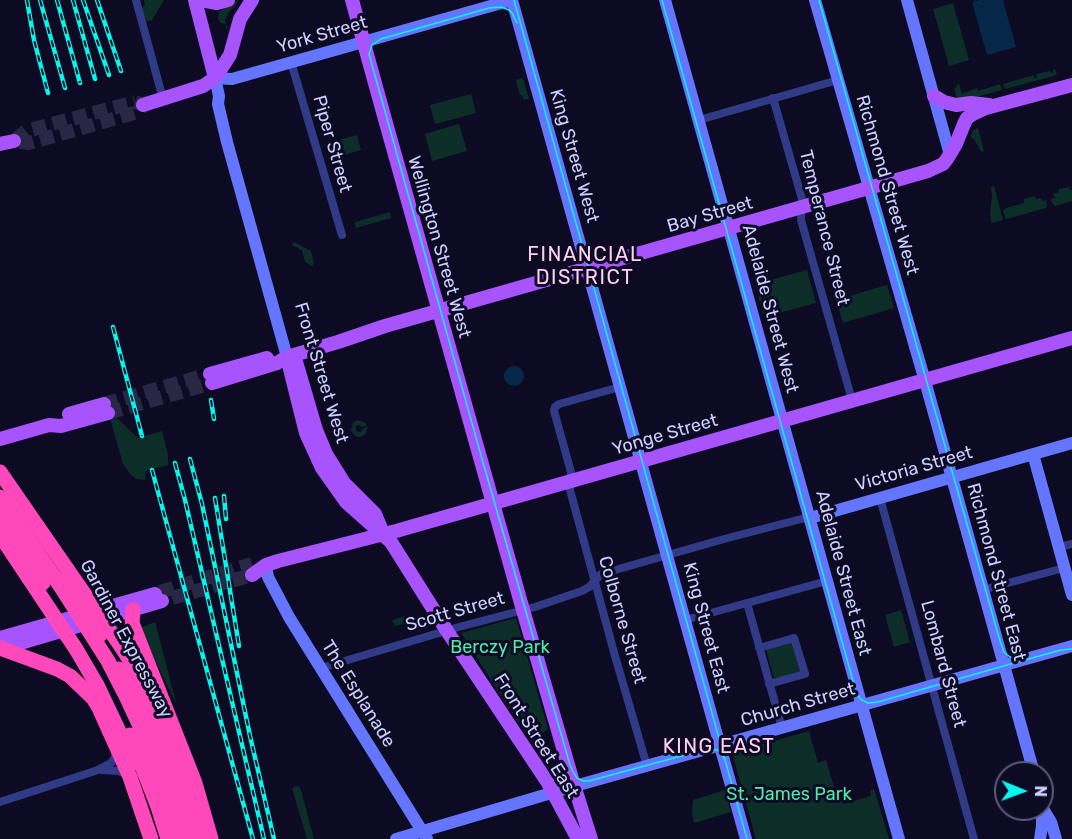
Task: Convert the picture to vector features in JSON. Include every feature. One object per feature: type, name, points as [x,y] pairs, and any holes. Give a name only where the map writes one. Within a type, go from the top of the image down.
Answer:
[{"type":"highway","name":"Gardiner Expressway","points":[[0,472],[67,569],[124,668],[156,736],[187,839]]},
{"type":"highway","points":[[0,486],[89,617],[156,735],[208,839]]},
{"type":"highway","name":"Gardiner Expressway","points":[[0,497],[108,661],[127,698],[145,738],[175,839]]},
{"type":"highway","points":[[0,517],[74,630],[107,689],[130,735],[168,839]]},
{"type":"highway","points":[[0,535],[76,649],[97,685],[130,754],[160,839]]},
{"type":"highway","points":[[67,569],[139,674],[156,708],[174,749],[200,839]]},
{"type":"highway","points":[[133,610],[132,623],[195,783],[208,839]]},
{"type":"highway","points":[[0,648],[45,664],[70,676],[93,698],[130,777],[151,839]]},
{"type":"highway","points":[[175,775],[192,839]]},
{"type":"main road","points":[[201,1],[216,3],[228,0]]},
{"type":"main road","points":[[215,78],[230,55],[240,19],[252,0]]},
{"type":"main road","name":"Wellington Street West","points":[[352,0],[523,610]]},
{"type":"main road","name":"York Street","points":[[143,105],[203,87],[215,78],[232,79],[512,0]]},
{"type":"main road","name":"King Street West","points":[[512,0],[641,461]]},
{"type":"main road","name":"Adelaide Street West","points":[[665,0],[782,420]]},
{"type":"main road","name":"Richmond Street West","points":[[815,0],[924,380]]},
{"type":"main road","points":[[907,0],[950,155]]},
{"type":"main road","name":"Front Street West","points":[[201,1],[219,96],[225,103],[231,141],[311,431],[320,441],[344,483],[347,495],[375,514],[383,533]]},
{"type":"main road","points":[[950,155],[967,118],[979,110],[1072,84]]},
{"type":"main road","points":[[934,96],[956,105],[971,103],[994,105]]},
{"type":"main road","name":"Bay Street","points":[[211,379],[276,363],[291,356],[439,311],[870,189],[928,171],[943,164],[950,155]]},
{"type":"main road","name":"Yonge Street","points":[[257,568],[1072,338]]},
{"type":"main road","name":"Richmond Street East","points":[[924,380],[1031,761]]},
{"type":"main road","points":[[0,439],[49,425],[61,426],[106,408]]},
{"type":"main road","name":"Adelaide Street East","points":[[782,420],[899,839]]},
{"type":"main road","name":"Victoria Street","points":[[810,518],[1072,443]]},
{"type":"main road","points":[[1033,454],[1072,595]]},
{"type":"main road","name":"King Street East","points":[[641,461],[746,839]]},
{"type":"main road","name":"Front Street East","points":[[383,533],[553,793],[578,839]]},
{"type":"main road","name":"The Esplanade","points":[[257,568],[268,578],[289,617],[424,835]]},
{"type":"main road","points":[[0,638],[89,617],[133,610],[161,596],[89,617],[0,648]]},
{"type":"main road","name":"Front Street East","points":[[523,610],[591,839]]},
{"type":"main road","name":"Church Street","points":[[396,839],[424,835],[575,786],[1072,646]]},
{"type":"main road","points":[[1040,839],[1042,821]]},
{"type":"main road","points":[[1050,821],[1056,839]]},
{"type":"street","points":[[136,0],[163,99]]},
{"type":"street","name":"Piper Street","points":[[291,62],[342,236]]},
{"type":"street","points":[[699,120],[838,80]]},
{"type":"street","name":"Temperance Street","points":[[773,98],[802,199],[801,219],[852,400]]},
{"type":"street","name":"Colborne Street","points":[[620,387],[559,404],[556,406],[555,414],[571,472],[570,490],[647,766]]},
{"type":"street","name":"Lombard Street","points":[[880,498],[974,839]]},
{"type":"street","name":"Victoria Street","points":[[594,581],[601,574],[810,518]]},
{"type":"street","points":[[1059,547],[1072,543]]},
{"type":"street","points":[[982,590],[1064,568]]},
{"type":"street","name":"Scott Street","points":[[321,668],[523,610],[582,591],[594,581]]},
{"type":"street","points":[[685,620],[827,581]]},
{"type":"street","points":[[747,603],[782,728]]},
{"type":"street","points":[[759,648],[794,638],[805,674],[769,684]]},
{"type":"street","points":[[0,802],[108,765],[114,760],[116,746]]},
{"type":"street","points":[[95,771],[116,770],[130,777]]},
{"type":"green space","points":[[144,0],[164,0],[152,20],[147,21],[143,16]]},
{"type":"green space","points":[[239,0],[228,13],[225,21],[228,28],[226,29],[226,24],[221,23],[218,19],[219,12]]},
{"type":"green space","points":[[953,3],[969,60],[949,66],[933,9]]},
{"type":"green space","points":[[1055,69],[1057,75],[1005,89],[1003,84],[1034,75],[1034,78],[1037,77],[1036,74],[1050,71],[1053,73]]},
{"type":"green space","points":[[523,78],[529,99],[524,100],[520,95],[516,80]]},
{"type":"green space","points":[[959,84],[962,94],[977,88],[978,91],[1000,84],[1002,90],[958,102],[954,88]]},
{"type":"green space","points":[[471,94],[476,113],[435,124],[430,105]]},
{"type":"green space","points":[[459,124],[467,151],[432,161],[425,134]]},
{"type":"green space","points":[[978,128],[984,151],[981,152],[971,137],[972,131]]},
{"type":"green space","points":[[357,135],[361,150],[330,159],[324,144]]},
{"type":"green space","points":[[994,186],[1003,220],[992,223],[991,187]]},
{"type":"green space","points":[[1069,187],[1072,190],[1072,201],[1055,206],[1051,199],[1055,198],[1053,194],[1059,192],[1059,189]]},
{"type":"green space","points":[[1035,196],[1036,199],[1046,200],[1046,208],[1006,219],[1003,211],[1006,208],[1024,203],[1024,199]]},
{"type":"green space","points":[[390,212],[391,218],[356,228],[355,222]]},
{"type":"green space","points":[[294,242],[311,251],[314,263],[312,266],[305,262],[302,250],[292,245]]},
{"type":"green space","points":[[807,270],[816,303],[764,317],[755,284]]},
{"type":"green space","points":[[887,285],[894,308],[843,323],[836,300]]},
{"type":"green space","points":[[117,418],[138,438],[162,431],[168,454],[168,465],[146,471],[145,480],[131,475],[123,464],[110,420]]},
{"type":"green space","points":[[357,420],[364,422],[367,426],[356,426],[356,431],[361,432],[363,428],[368,427],[365,435],[360,437],[355,436],[351,430],[353,423]]},
{"type":"green space","points":[[901,610],[910,642],[894,647],[885,615]]},
{"type":"green space","points":[[411,614],[416,620],[395,626],[392,620]]},
{"type":"green space","name":"Berczy Park","points":[[516,618],[548,729],[530,741],[461,633]]},
{"type":"green space","points":[[155,622],[177,706],[140,628]]},
{"type":"green space","points":[[791,641],[800,672],[774,679],[766,649]]},
{"type":"green space","name":"St. James Park","points":[[809,731],[818,763],[826,760],[838,800],[842,799],[844,804],[871,796],[870,791],[874,789],[889,839],[756,839],[732,753]]},
{"type":"green space","points":[[300,787],[314,839],[307,839],[292,788]]},
{"type":"green space","points":[[725,790],[731,812],[694,823],[693,800]]},
{"type":"water","points":[[1003,0],[1016,47],[987,55],[972,2]]},
{"type":"water","points":[[514,366],[521,369],[524,376],[521,383],[514,386],[507,383],[504,376],[507,369]]},
{"type":"tunnel","points":[[135,102],[143,105],[138,112],[29,143],[14,141],[26,131],[135,102]]},
{"type":"tunnel","points":[[104,404],[210,374]]},
{"type":"tunnel","points":[[108,413],[212,383]]},
{"type":"tunnel","points":[[160,592],[252,564]]},
{"type":"tunnel","points":[[172,598],[252,575]]},
{"type":"tram line","points":[[514,0],[747,839]]},
{"type":"tram line","points":[[662,0],[857,695],[868,703],[878,702],[1061,650],[1072,649]]},
{"type":"tram line","points":[[819,0],[1000,641],[1004,652],[1010,657],[1023,657]]},
{"type":"tram line","points":[[517,23],[509,10],[501,7],[489,8],[381,39],[372,45],[369,54],[482,459],[570,765],[577,778],[589,781],[707,749],[718,750],[725,759]]},
{"type":"railway","points":[[27,0],[34,40],[48,93]]},
{"type":"railway","points":[[40,0],[65,88]]},
{"type":"railway","points":[[57,0],[80,83]]},
{"type":"railway","points":[[73,0],[95,79]]},
{"type":"railway","points":[[83,0],[109,75]]},
{"type":"railway","points":[[97,0],[121,71]]},
{"type":"railway","points":[[113,327],[142,436]]},
{"type":"railway","points":[[211,400],[214,419]]},
{"type":"railway","points":[[190,459],[202,504],[250,736],[274,839]]},
{"type":"railway","points":[[175,463],[264,839]]},
{"type":"railway","points":[[152,470],[253,839]]},
{"type":"railway","points":[[224,496],[226,519]]},
{"type":"railway","points":[[215,498],[239,646]]},
{"type":"district","name":"FINANCIAL DISTRICT","points":[[585,266]]},
{"type":"district","name":"KING EAST","points":[[719,747]]}]
